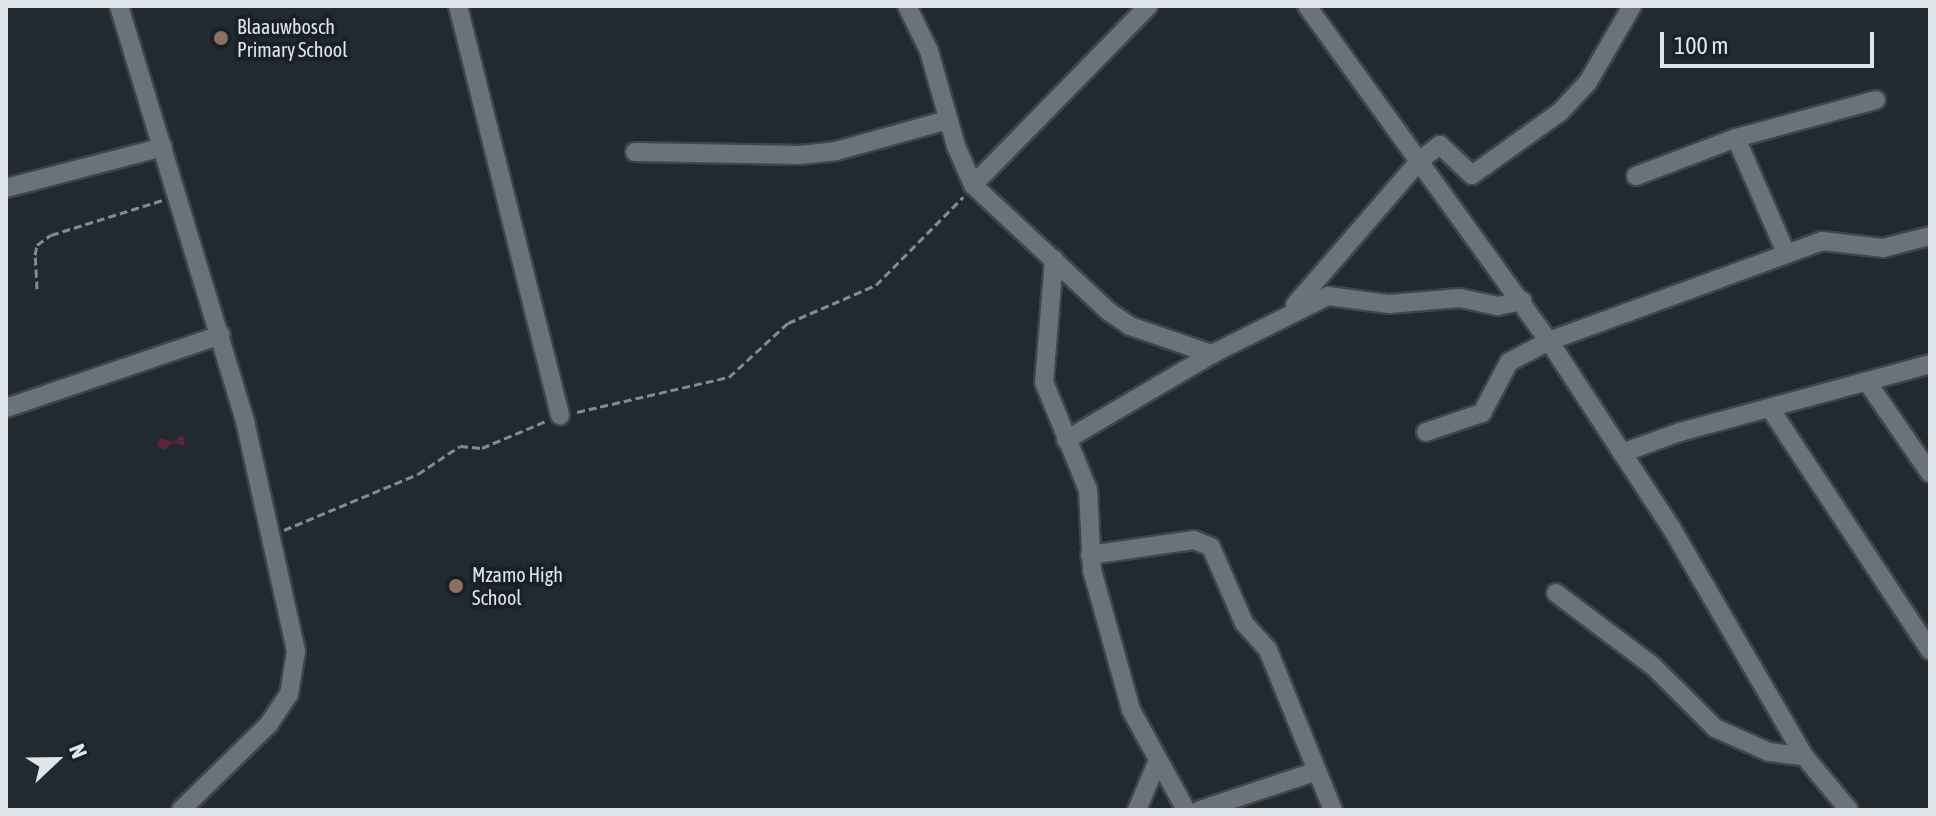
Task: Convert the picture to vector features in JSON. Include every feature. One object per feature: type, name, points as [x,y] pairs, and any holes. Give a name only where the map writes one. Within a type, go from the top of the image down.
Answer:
[{"type":"street","points":[[119,6],[221,335],[273,534],[296,651],[289,694],[269,724],[181,810]]},
{"type":"street","points":[[458,6],[560,415]]},
{"type":"street","points":[[907,6],[929,51],[948,120],[973,185],[1130,326],[1212,354]]},
{"type":"street","points":[[973,185],[1148,6]]},
{"type":"street","points":[[1307,6],[1549,341],[1622,453],[1804,756],[1849,810]]},
{"type":"street","points":[[1289,312],[1420,160],[1440,145],[1472,175],[1560,112],[1588,82],[1632,6]]},
{"type":"street","points":[[1636,176],[1736,138],[1876,100]]},
{"type":"street","points":[[635,152],[800,155],[836,151],[948,120]]},
{"type":"street","points":[[1736,138],[1786,253]]},
{"type":"street","points":[[6,188],[163,147]]},
{"type":"street","points":[[1426,432],[1482,413],[1509,362],[1549,341],[1822,241],[1883,248],[1930,236]]},
{"type":"street","points":[[1054,259],[1043,375],[1090,498],[1090,555],[1131,710],[1186,810]]},
{"type":"street","points":[[1066,440],[1212,354],[1289,312],[1328,296],[1389,304],[1460,298],[1498,306],[1522,301]]},
{"type":"street","points":[[6,408],[221,335]]},
{"type":"street","points":[[1622,453],[1680,432],[1771,410],[1930,364]]},
{"type":"street","points":[[1867,382],[1930,473]]},
{"type":"street","points":[[1771,410],[1930,650]]},
{"type":"street","points":[[1090,555],[1194,540],[1211,547],[1244,623],[1268,650],[1314,772],[1333,810]]},
{"type":"street","points":[[1556,593],[1653,666],[1715,728],[1769,752],[1804,756]]},
{"type":"street","points":[[1137,810],[1158,760]]},
{"type":"street","points":[[1200,810],[1314,772]]},
{"type":"path","points":[[273,534],[418,474],[460,446],[482,448],[560,415],[729,377],[788,323],[876,285],[973,185]]},
{"type":"path","points":[[37,289],[37,245],[51,235],[178,195]]},
{"type":"building","points":[[183,435],[185,446],[174,443],[163,450],[157,446],[160,438],[173,442]]},
{"type":"place","name":"Blaauwbosch Primary School","points":[[221,38]]},
{"type":"place","name":"Mzamo High School","points":[[456,586]]}]
